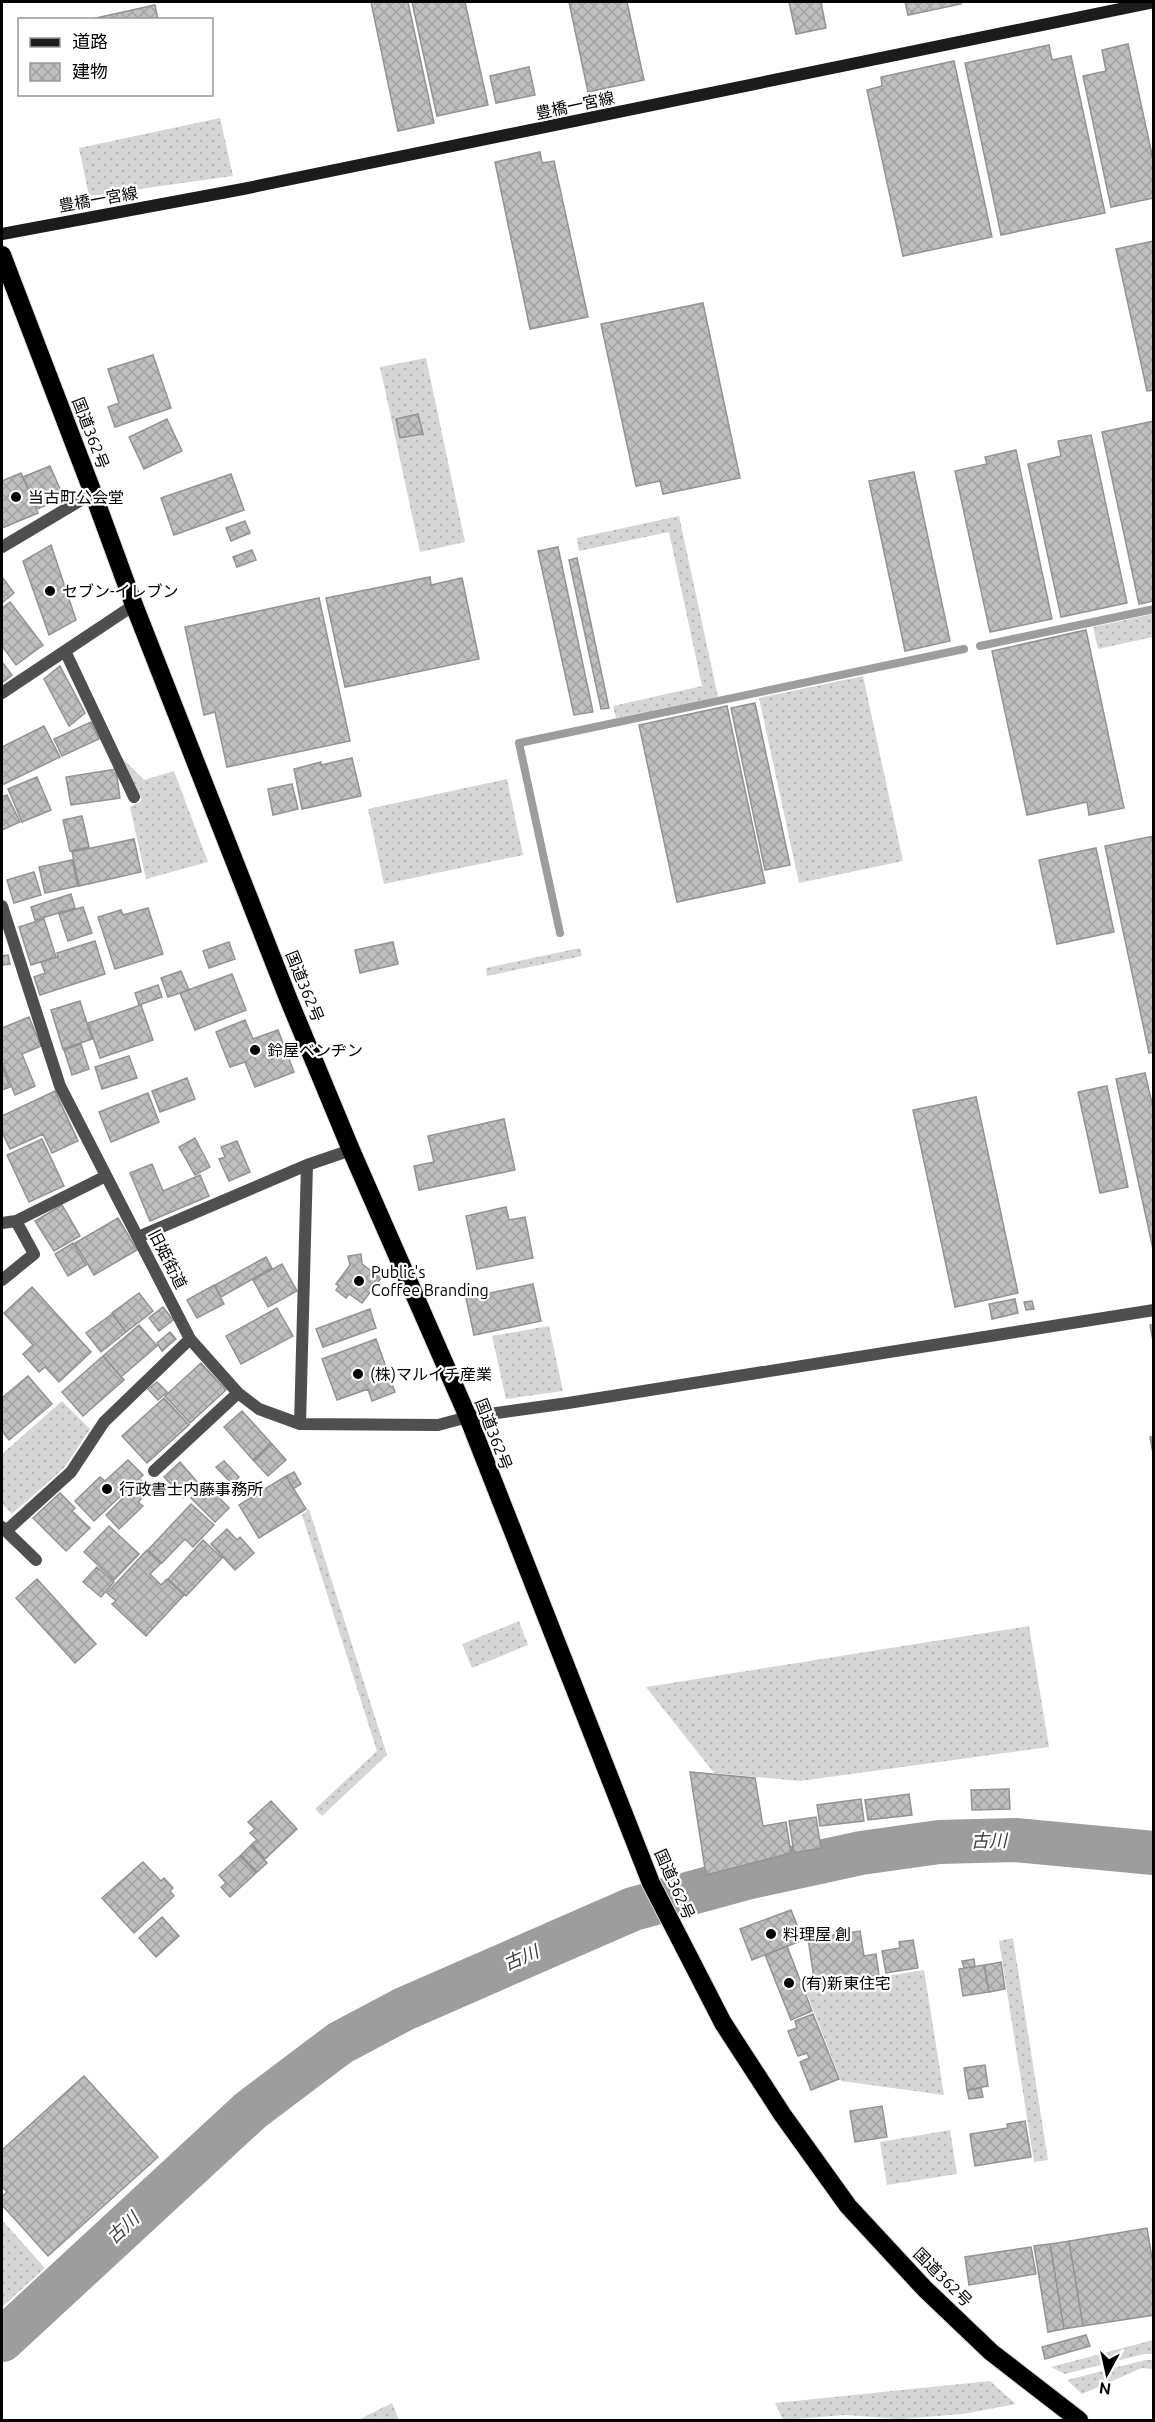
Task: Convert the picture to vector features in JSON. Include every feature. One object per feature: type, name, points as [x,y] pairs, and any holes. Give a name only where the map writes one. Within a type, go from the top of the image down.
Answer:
[{"type":"highway","name":"国道362号","points":[[2,255],[134,605],[288,998],[351,1150],[468,1417],[651,1883],[668,1918],[723,2023],[782,2114],[848,2206],[925,2289],[991,2352],[1079,2421]]},
{"type":"main road","name":"豊橋一宮線","points":[[2,234],[243,189],[1154,2]]},
{"type":"street","points":[[2,547],[93,493]]},
{"type":"street","points":[[2,693],[134,605]]},
{"type":"street","points":[[65,651],[134,797]]},
{"type":"street","name":"旧姫街道","points":[[2,906],[60,1086],[190,1339],[238,1393],[259,1409],[300,1424],[438,1425],[468,1417],[568,1404],[1154,1310]]},
{"type":"street","points":[[138,1237],[307,1165],[351,1150]]},
{"type":"street","points":[[300,1424],[307,1165]]},
{"type":"street","points":[[2,1223],[16,1221],[106,1176]]},
{"type":"street","points":[[2,1280],[34,1254],[16,1221]]},
{"type":"street","points":[[36,1560],[4,1529],[71,1472],[104,1422],[190,1339]]},
{"type":"street","points":[[154,1471],[238,1393]]},
{"type":"shaded area","points":[[220,118],[233,176],[89,196],[79,148]]},
{"type":"shaded area","points":[[426,358],[465,542],[420,552],[380,367]]},
{"type":"shaded area","points":[[679,516],[718,697],[616,718],[613,706],[702,686],[669,532],[579,551],[577,538]]},
{"type":"shaded area","points":[[1153,614],[1153,637],[1098,649],[1093,627]]},
{"type":"shaded area","points":[[863,676],[903,861],[799,883],[759,698]]},
{"type":"shaded area","points":[[120,756],[144,780],[174,771],[208,862],[146,879],[130,807],[142,801]]},
{"type":"shaded area","points":[[507,779],[523,855],[384,884],[368,809]]},
{"type":"shaded area","points":[[580,948],[582,956],[487,976],[486,968]]},
{"type":"shaded area","points":[[549,1326],[563,1391],[506,1399],[492,1336]]},
{"type":"shaded area","points":[[62,1401],[90,1429],[64,1468],[12,1514],[2,1504],[2,1454]]},
{"type":"shaded area","points":[[309,1509],[387,1755],[322,1816],[315,1809],[377,1751],[302,1515]]},
{"type":"shaded area","points":[[519,1621],[528,1645],[472,1668],[462,1644]]},
{"type":"shaded area","points":[[1029,1626],[1049,1747],[800,1781],[714,1773],[646,1687]]},
{"type":"shaded area","points":[[1013,1938],[1048,2160],[1034,2162],[999,1941]]},
{"type":"shaded area","points":[[924,1970],[944,2095],[841,2081],[805,1989]]},
{"type":"shaded area","points":[[950,2130],[957,2174],[887,2185],[880,2142]]},
{"type":"shaded area","points":[[2,2220],[45,2268],[2,2307]]},
{"type":"shaded area","points":[[1153,2340],[1153,2354],[1144,2354],[1065,2374],[1051,2367]]},
{"type":"shaded area","points":[[1145,2360],[1153,2360],[1153,2369],[1142,2368],[1082,2394],[1067,2380]]},
{"type":"shaded area","points":[[990,2381],[1016,2404],[963,2414],[900,2419],[845,2415],[783,2420],[775,2403]]},
{"type":"shaded area","points":[[392,2403],[399,2420],[358,2420]]},
{"type":"building","points":[[371,2],[408,2],[434,123],[398,131]]},
{"type":"building","points":[[412,2],[465,2],[488,105],[437,116]]},
{"type":"building","points":[[569,2],[627,2],[644,80],[588,92]]},
{"type":"building","points":[[789,2],[821,2],[826,28],[796,34]]},
{"type":"building","points":[[905,2],[961,2],[961,4],[908,15]]},
{"type":"building","points":[[155,5],[158,18],[96,18]]},
{"type":"building","points":[[1128,44],[1154,164],[1154,198],[1111,207],[1083,76],[1106,71],[1102,50]]},
{"type":"building","points":[[1049,45],[1052,60],[1071,56],[1105,213],[1001,235],[965,63]]},
{"type":"building","points":[[954,61],[992,237],[903,256],[867,90],[882,86],[881,77]]},
{"type":"building","points":[[529,67],[535,95],[496,103],[490,76]]},
{"type":"building","points":[[540,152],[542,163],[554,161],[588,317],[530,329],[495,162]]},
{"type":"building","points":[[1154,241],[1154,390],[1147,391],[1116,249]]},
{"type":"building","points":[[703,303],[740,478],[663,494],[660,481],[636,486],[601,324]]},
{"type":"building","points":[[153,355],[171,408],[115,427],[108,407],[119,403],[108,369]]},
{"type":"building","points":[[418,414],[423,434],[400,438],[396,419]]},
{"type":"building","points":[[167,419],[182,451],[144,469],[129,437]]},
{"type":"building","points":[[1154,421],[1154,601],[1139,604],[1102,432]]},
{"type":"building","points":[[1091,435],[1127,603],[1061,617],[1028,464],[1061,456],[1058,441]]},
{"type":"building","points":[[1016,450],[1052,619],[990,632],[955,471],[987,464],[985,457]]},
{"type":"building","points":[[50,466],[64,498],[37,509],[23,477]]},
{"type":"building","points":[[914,472],[950,641],[905,651],[869,481]]},
{"type":"building","name":"当古町公会堂","points":[[21,473],[38,513],[2,528],[2,481]]},
{"type":"building","points":[[231,474],[244,510],[174,535],[161,498]]},
{"type":"building","points":[[245,521],[250,533],[231,541],[226,528]]},
{"type":"building","name":"セブン-イレブン","points":[[51,545],[76,620],[49,635],[23,561]]},
{"type":"building","points":[[558,547],[593,712],[574,715],[538,551]]},
{"type":"building","points":[[252,550],[256,560],[237,567],[233,557]]},
{"type":"building","points":[[577,558],[609,708],[601,709],[569,560]]},
{"type":"building","points":[[2,577],[14,593],[2,603]]},
{"type":"building","points":[[430,577],[431,585],[462,578],[479,659],[345,687],[326,598]]},
{"type":"building","points":[[319,598],[350,741],[227,767],[215,712],[204,715],[185,627]]},
{"type":"building","points":[[10,602],[43,645],[16,665],[2,646],[2,608]]},
{"type":"building","points":[[1086,630],[1124,808],[1089,815],[1087,802],[1027,815],[992,651]]},
{"type":"building","points":[[2,662],[12,675],[2,683]]},
{"type":"building","points":[[60,666],[85,713],[69,726],[44,679]]},
{"type":"building","points":[[755,703],[790,865],[765,870],[731,708]]},
{"type":"building","points":[[727,706],[765,883],[677,902],[639,725]]},
{"type":"building","points":[[91,722],[99,739],[62,756],[54,739]]},
{"type":"building","points":[[44,726],[60,757],[2,785],[2,747]]},
{"type":"building","points":[[352,758],[361,796],[302,809],[294,769],[321,762],[321,765]]},
{"type":"building","points":[[116,769],[120,798],[71,805],[66,777]]},
{"type":"building","points":[[37,777],[51,810],[22,822],[8,789]]},
{"type":"building","points":[[292,784],[298,809],[273,815],[268,789]]},
{"type":"building","points":[[7,795],[20,822],[2,830],[2,797]]},
{"type":"building","points":[[82,816],[89,847],[70,851],[63,820]]},
{"type":"building","points":[[1154,836],[1154,1052],[1149,1053],[1105,846]]},
{"type":"building","points":[[134,839],[141,872],[79,886],[72,852]]},
{"type":"building","points":[[1096,848],[1114,932],[1057,944],[1039,860]]},
{"type":"building","points":[[72,860],[78,886],[45,893],[39,867]]},
{"type":"building","points":[[34,872],[41,895],[14,903],[7,880]]},
{"type":"building","points":[[71,894],[75,908],[35,920],[31,907]]},
{"type":"building","points":[[83,907],[92,933],[68,941],[59,914]]},
{"type":"building","points":[[148,908],[163,954],[115,969],[98,917],[121,910],[123,915]]},
{"type":"building","points":[[44,919],[56,957],[31,965],[19,927]]},
{"type":"building","points":[[95,941],[105,974],[40,995],[34,977],[45,973],[41,962],[58,957],[57,953]]},
{"type":"building","points":[[229,942],[235,959],[209,968],[203,951]]},
{"type":"building","points":[[393,942],[398,964],[360,973],[355,950]]},
{"type":"building","points":[[8,955],[10,964],[2,965],[2,956]]},
{"type":"building","points":[[181,971],[189,990],[168,997],[161,978]]},
{"type":"building","points":[[232,974],[246,1010],[195,1030],[180,993]]},
{"type":"building","points":[[158,985],[162,997],[139,1005],[135,993]]},
{"type":"building","points":[[80,1001],[92,1039],[63,1049],[51,1010]]},
{"type":"building","points":[[141,1005],[153,1040],[100,1058],[88,1023]]},
{"type":"building","points":[[29,1017],[41,1046],[22,1054],[35,1086],[15,1095],[2,1062],[2,1028]]},
{"type":"building","name":"鈴屋ベンヂン","points":[[245,1020],[253,1039],[278,1030],[294,1072],[255,1087],[245,1062],[230,1067],[216,1032]]},
{"type":"building","points":[[81,1044],[89,1069],[72,1075],[64,1050]]},
{"type":"building","points":[[129,1056],[137,1078],[102,1089],[95,1067]]},
{"type":"building","points":[[2,1066],[10,1087],[2,1090]]},
{"type":"building","points":[[1145,1073],[1154,1112],[1154,1254],[1116,1079]]},
{"type":"building","points":[[187,1078],[195,1099],[160,1112],[152,1091]]},
{"type":"building","points":[[1107,1086],[1128,1187],[1100,1193],[1078,1092]]},
{"type":"building","points":[[55,1091],[78,1141],[52,1153],[43,1134],[10,1149],[2,1132],[2,1116]]},
{"type":"building","points":[[148,1093],[159,1122],[111,1142],[99,1112]]},
{"type":"building","points":[[976,1097],[1018,1293],[955,1307],[913,1110]]},
{"type":"building","points":[[504,1119],[515,1170],[419,1190],[414,1166],[434,1162],[428,1136]]},
{"type":"building","points":[[195,1138],[210,1167],[195,1175],[179,1147]]},
{"type":"building","points":[[42,1139],[64,1186],[29,1202],[7,1155]]},
{"type":"building","points":[[237,1141],[250,1172],[229,1181],[219,1159],[225,1157],[221,1147]]},
{"type":"building","points":[[152,1164],[163,1191],[200,1175],[209,1196],[150,1221],[130,1173]]},
{"type":"building","points":[[62,1205],[80,1236],[54,1251],[35,1221]]},
{"type":"building","points":[[506,1207],[509,1220],[525,1217],[533,1258],[477,1269],[466,1216]]},
{"type":"building","points":[[118,1218],[137,1250],[94,1275],[75,1243]]},
{"type":"building","points":[[73,1243],[86,1265],[68,1276],[55,1254]]},
{"type":"building","name":"Public's Coffee Branding","points":[[361,1254],[362,1264],[381,1278],[362,1303],[349,1294],[346,1298],[336,1290],[339,1286],[336,1284],[350,1265],[348,1256]]},
{"type":"building","points":[[266,1257],[272,1268],[221,1297],[215,1285]]},
{"type":"building","points":[[282,1264],[297,1291],[268,1307],[253,1280]]},
{"type":"building","points":[[533,1284],[541,1321],[474,1335],[466,1298]]},
{"type":"building","points":[[214,1285],[224,1304],[197,1318],[187,1300]]},
{"type":"building","points":[[32,1287],[91,1352],[59,1382],[45,1367],[39,1372],[23,1354],[33,1345],[4,1313]]},
{"type":"building","points":[[139,1293],[153,1311],[126,1332],[112,1313]]},
{"type":"building","points":[[1015,1299],[1018,1313],[992,1319],[989,1304]]},
{"type":"building","points":[[1032,1301],[1034,1309],[1026,1310],[1024,1302]]},
{"type":"building","points":[[163,1307],[173,1320],[159,1331],[149,1318]]},
{"type":"building","points":[[277,1308],[293,1336],[241,1364],[226,1336]]},
{"type":"building","points":[[370,1309],[376,1328],[323,1347],[316,1329]]},
{"type":"building","points":[[112,1314],[126,1332],[101,1352],[86,1333]]},
{"type":"building","points":[[139,1325],[157,1346],[121,1377],[103,1356]]},
{"type":"building","points":[[1150,1325],[1154,1325],[1154,1346]]},
{"type":"building","points":[[170,1332],[176,1339],[162,1351],[157,1343]]},
{"type":"building","name":"(株)マルイチ産業","points":[[376,1339],[395,1392],[372,1401],[368,1389],[337,1400],[322,1359]]},
{"type":"building","points":[[103,1356],[124,1380],[83,1416],[62,1392]]},
{"type":"building","points":[[201,1363],[226,1390],[190,1423],[165,1396]]},
{"type":"building","points":[[28,1376],[52,1404],[9,1440],[2,1431],[2,1395],[3,1397]]},
{"type":"building","points":[[157,1382],[167,1392],[158,1400],[148,1389]]},
{"type":"building","points":[[164,1398],[189,1425],[147,1463],[122,1436]]},
{"type":"building","points":[[242,1411],[271,1443],[253,1460],[224,1427]]},
{"type":"building","points":[[1150,1437],[1154,1437],[1154,1454],[1153,1454]]},
{"type":"building","points":[[272,1444],[286,1460],[268,1476],[254,1461]]},
{"type":"building","name":"行政書士内藤事務所","points":[[128,1460],[143,1475],[94,1521],[75,1501],[100,1477],[105,1481]]},
{"type":"building","points":[[224,1461],[239,1477],[232,1484],[216,1467]]},
{"type":"building","points":[[180,1462],[199,1484],[184,1498],[164,1477]]},
{"type":"building","points":[[294,1472],[301,1484],[293,1489],[286,1476]]},
{"type":"building","points":[[286,1476],[306,1509],[259,1538],[239,1505]]},
{"type":"building","points":[[141,1480],[151,1489],[138,1502],[143,1506],[119,1529],[106,1515]]},
{"type":"building","points":[[206,1484],[229,1508],[215,1522],[191,1498]]},
{"type":"building","points":[[60,1493],[75,1508],[72,1511],[90,1528],[66,1551],[33,1518]]},
{"type":"building","points":[[191,1504],[214,1525],[193,1547],[185,1539],[162,1563],[148,1550]]},
{"type":"building","points":[[109,1526],[139,1554],[114,1580],[84,1552]]},
{"type":"building","points":[[227,1529],[237,1540],[240,1537],[254,1553],[235,1570],[211,1544]]},
{"type":"building","points":[[203,1540],[222,1558],[186,1596],[168,1579]]},
{"type":"building","points":[[147,1550],[161,1563],[150,1574],[161,1585],[167,1579],[184,1595],[146,1636],[112,1604],[116,1601],[107,1593]]},
{"type":"building","points":[[97,1567],[114,1582],[101,1597],[83,1582]]},
{"type":"building","points":[[37,1579],[96,1644],[75,1663],[16,1598]]},
{"type":"building","points":[[690,1772],[755,1778],[763,1826],[786,1822],[791,1853],[706,1875]]},
{"type":"building","points":[[1009,1789],[1010,1809],[972,1810],[971,1790]]},
{"type":"building","points":[[909,1794],[912,1815],[868,1820],[865,1800]]},
{"type":"building","points":[[861,1799],[864,1821],[820,1826],[817,1805]]},
{"type":"building","points":[[271,1801],[297,1829],[265,1859],[252,1844],[257,1840],[250,1833],[255,1829],[248,1822]]},
{"type":"building","points":[[816,1817],[821,1848],[794,1853],[789,1821]]},
{"type":"building","points":[[251,1845],[267,1863],[257,1872],[241,1855]]},
{"type":"building","points":[[240,1856],[256,1873],[230,1897],[221,1887],[226,1883],[219,1875]]},
{"type":"building","points":[[143,1862],[161,1881],[164,1878],[173,1888],[170,1891],[174,1896],[134,1933],[102,1898]]},
{"type":"building","name":"料理屋 創","points":[[791,1910],[803,1940],[752,1960],[740,1929]]},
{"type":"building","points":[[162,1917],[179,1936],[156,1957],[139,1938]]},
{"type":"building","points":[[860,1931],[864,1956],[876,1954],[879,1975],[815,1985],[808,1939]]},
{"type":"building","points":[[913,1940],[918,1968],[886,1973],[882,1951],[900,1948],[899,1942]]},
{"type":"building","name":"(有)新東住宅","points":[[787,1946],[812,2011],[791,2020],[765,1955]]},
{"type":"building","points":[[974,1959],[975,1967],[964,1968],[962,1961]]},
{"type":"building","points":[[1001,1962],[1005,1989],[989,1992],[984,1965]]},
{"type":"building","points":[[984,1965],[989,1992],[963,1996],[959,1969]]},
{"type":"building","points":[[813,2014],[839,2079],[811,2090],[800,2062],[809,2058],[807,2053],[798,2056],[788,2031],[797,2028],[795,2021]]},
{"type":"building","points":[[985,2065],[988,2086],[967,2090],[964,2068]]},
{"type":"building","points":[[84,2076],[158,2157],[48,2256],[2,2205],[2,2197],[7,2192],[2,2186],[2,2150]]},
{"type":"building","points":[[981,2088],[983,2097],[969,2099],[967,2090]]},
{"type":"building","points":[[882,2106],[887,2137],[855,2142],[850,2111]]},
{"type":"building","points":[[1025,2121],[1031,2157],[975,2166],[970,2134],[1008,2128],[1007,2124]]},
{"type":"building","points":[[1147,2228],[1154,2270],[1154,2315],[1083,2326],[1069,2241]]},
{"type":"building","points":[[1069,2241],[1083,2326],[1064,2329],[1050,2244]]},
{"type":"building","points":[[1050,2244],[1064,2329],[1048,2332],[1034,2246]]},
{"type":"building","points":[[1031,2247],[1036,2274],[969,2285],[965,2257]]},
{"type":"building","points":[[1086,2335],[1090,2346],[1045,2359],[1042,2347]]},
{"type":"waterway","points":[[980,646],[1154,609]]},
{"type":"waterway","points":[[560,933],[519,743],[964,649]]},
{"type":"waterway","name":"古川","points":[[2,2340],[251,2110],[340,2043],[404,2009],[633,1909],[746,1878],[861,1853],[939,1842],[1015,1840],[1154,1853]]},
{"type":"place","name":"当古町公会堂","points":[[16,497]]},
{"type":"place","name":"セブン-イレブン","points":[[50,591]]},
{"type":"place","name":"鈴屋ベンヂン","points":[[255,1050]]},
{"type":"place","name":"Public's Coffee Branding","points":[[359,1281]]},
{"type":"place","name":"(株)マルイチ産業","points":[[358,1374]]},
{"type":"place","name":"行政書士内藤事務所","points":[[107,1489]]},
{"type":"place","name":"料理屋 創","points":[[771,1934]]},
{"type":"place","name":"(有)新東住宅","points":[[789,1983]]}]
